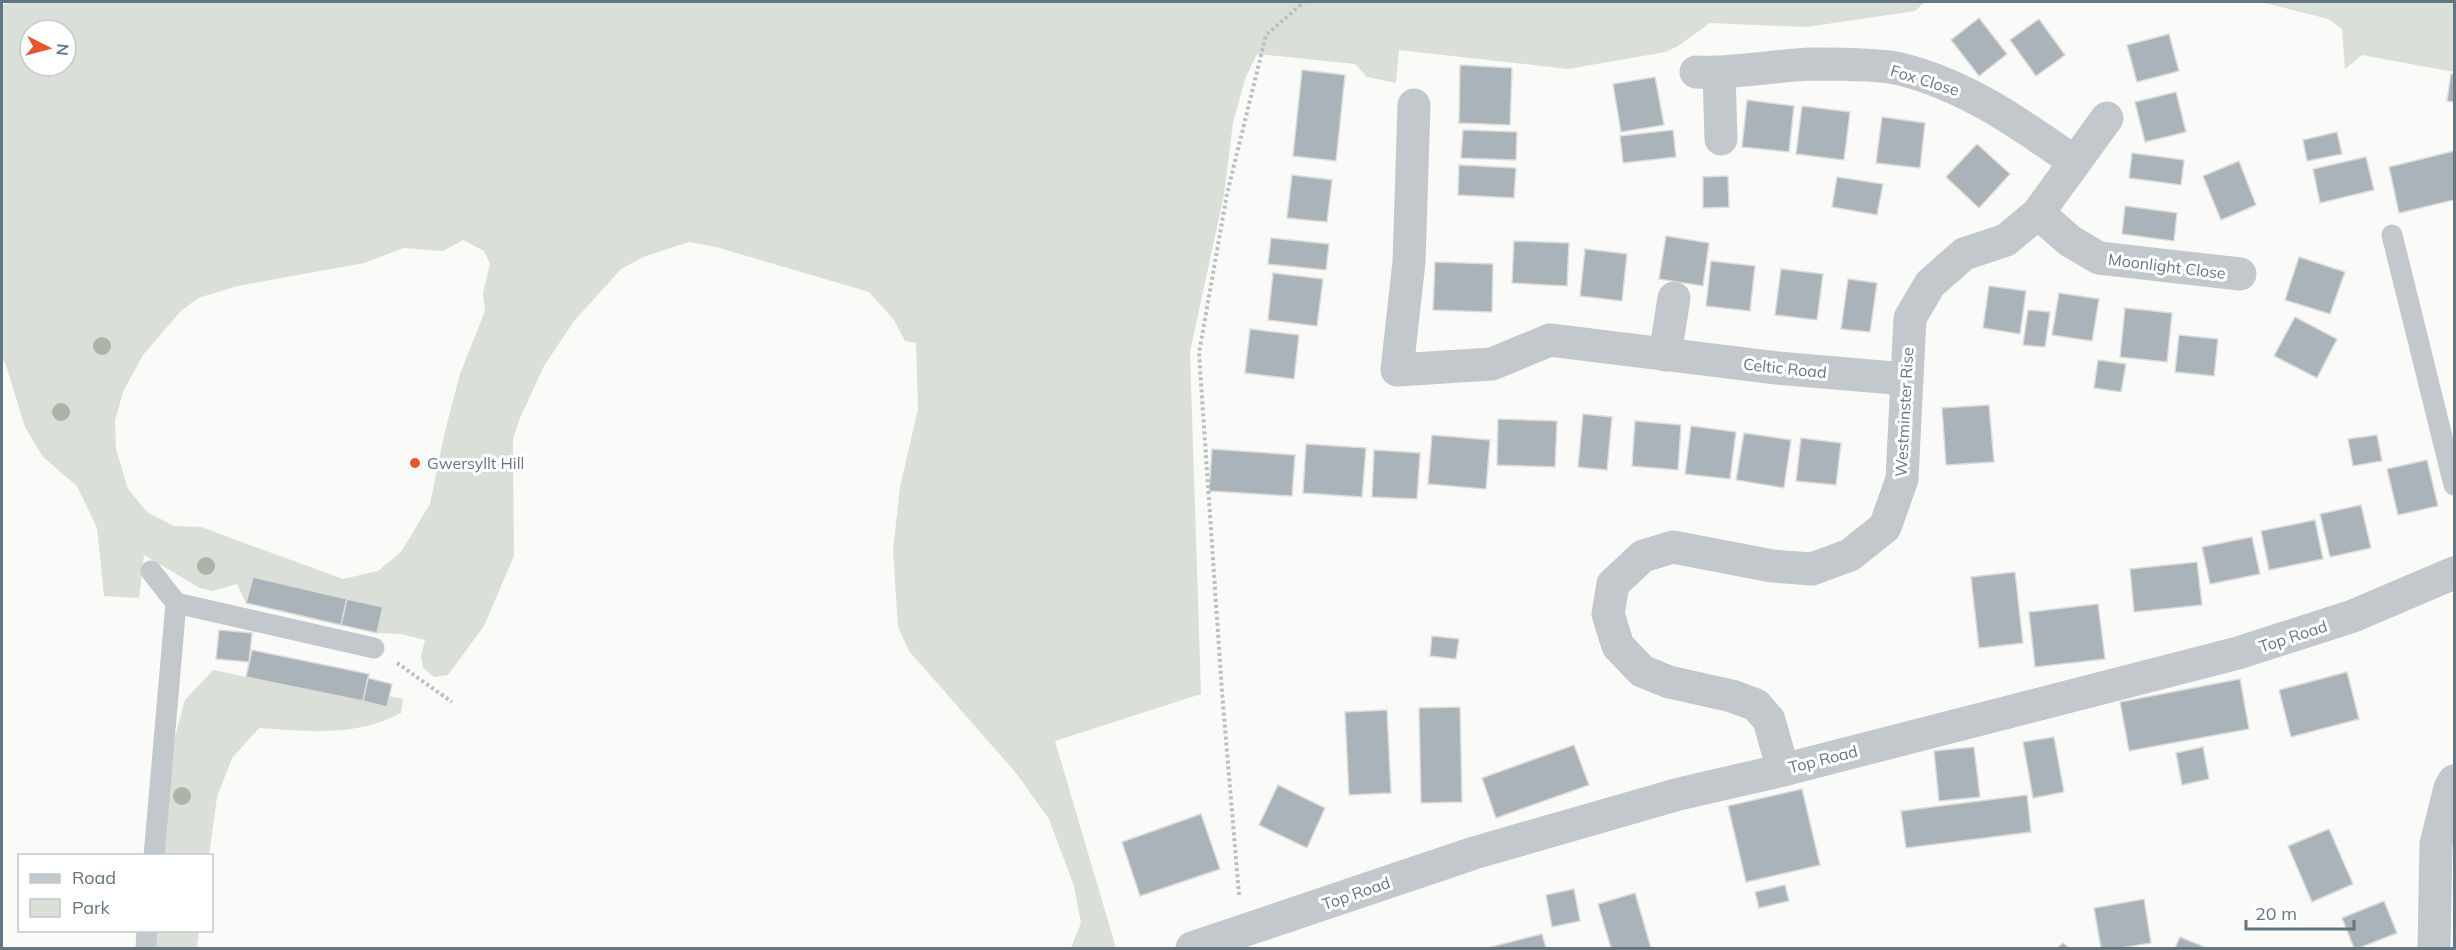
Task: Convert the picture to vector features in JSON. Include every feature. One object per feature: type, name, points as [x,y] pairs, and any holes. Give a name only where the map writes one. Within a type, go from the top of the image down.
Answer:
[{"type":"street","name":"Fox Close","points":[[1721,139],[1707,73],[1814,64],[1897,68],[1950,85],[1987,104],[2075,162]]},
{"type":"street","name":"Celtic Road","points":[[1414,105],[1409,262],[1397,370],[1492,364],[1550,340],[1778,368],[1906,379]]},
{"type":"street","name":"Westminster Rise","points":[[1783,770],[1769,720],[1756,705],[1732,696],[1669,682],[1642,671],[1618,646],[1608,614],[1613,584],[1643,556],[1673,547],[1772,566],[1812,569],[1850,555],[1885,527],[1902,479],[1910,318],[1930,284],[1964,254],[2006,240],[2038,213],[2108,118]]},
{"type":"street","name":"Moonlight Close","points":[[2038,213],[2070,241],[2099,258],[2240,274]]},
{"type":"street","points":[[1665,355],[1674,298]]},
{"type":"street","name":"Top Road","points":[[1192,948],[1474,853],[1679,794],[1783,770],[2238,653],[2353,616],[2454,573]]},
{"type":"street","points":[[2434,948],[2436,844],[2450,788],[2454,782]]},
{"type":"lane","points":[[2392,236],[2454,485]]},
{"type":"lane","points":[[150,571],[176,603],[374,648]]},
{"type":"lane","points":[[154,854],[176,603]]},
{"type":"lane","points":[[146,948],[147,932]]},
{"type":"path","points":[[1242,932],[1221,681],[1199,353],[1227,194],[1266,34],[1304,2]]},
{"type":"path","points":[[374,648],[452,702]]},
{"type":"green space","points":[[13,2],[1925,2],[1915,11],[1807,27],[1710,23],[1666,52],[1568,69],[1399,50],[1396,83],[1367,77],[1355,64],[1257,54],[1245,79],[1233,123],[1224,195],[1190,352],[1201,694],[1055,741],[1116,948],[1071,948],[1081,923],[1074,886],[1049,819],[1016,773],[909,651],[898,627],[893,550],[900,487],[918,409],[916,343],[905,341],[894,320],[869,292],[716,247],[689,242],[643,257],[621,269],[574,321],[544,366],[520,418],[513,439],[514,556],[484,626],[448,675],[434,677],[423,668],[421,656],[425,640],[401,634],[377,633],[383,607],[253,577],[246,603],[237,584],[212,591],[200,588],[144,555],[139,598],[104,596],[97,528],[77,486],[43,457],[25,427],[5,362],[2,359],[2,5]],"holes":[[[463,240],[484,251],[490,264],[483,293],[485,311],[460,374],[430,504],[401,552],[378,571],[343,579],[201,527],[174,526],[147,512],[128,489],[116,449],[115,421],[123,392],[143,355],[181,311],[198,298],[238,286],[364,263],[404,248],[443,251]]]},
{"type":"green space","points":[[2261,2],[2454,2],[2454,72],[2362,55],[2345,69],[2342,29],[2328,19]]},
{"type":"green space","points":[[213,670],[363,701],[389,696],[403,699],[401,713],[367,726],[332,731],[259,728],[232,758],[217,797],[209,854],[164,854],[172,748],[185,700]]},
{"type":"green space","points":[[158,932],[199,932],[197,948],[156,948]]},
{"type":"building","points":[[1979,18],[2007,54],[1979,76],[1951,40]]},
{"type":"building","points":[[2039,19],[2065,55],[2036,76],[2010,40]]},
{"type":"building","points":[[2169,34],[2179,71],[2137,82],[2127,45]]},
{"type":"building","points":[[1460,65],[1512,68],[1510,125],[1459,123]]},
{"type":"building","points":[[1302,70],[1345,75],[1336,161],[1293,156]]},
{"type":"building","points":[[2451,74],[2454,74],[2454,102],[2447,101]]},
{"type":"building","points":[[1655,77],[1664,125],[1621,132],[1613,84]]},
{"type":"building","points":[[2176,92],[2186,132],[2145,142],[2135,102]]},
{"type":"building","points":[[1747,100],[1794,106],[1789,152],[1742,147]]},
{"type":"building","points":[[1802,106],[1850,112],[1844,160],[1796,154]]},
{"type":"building","points":[[1882,117],[1925,123],[1920,168],[1876,163]]},
{"type":"building","points":[[1463,130],[1517,132],[1516,160],[1461,158]]},
{"type":"building","points":[[1673,130],[1676,157],[1623,163],[1620,136]]},
{"type":"building","points":[[2337,132],[2342,154],[2307,161],[2303,140]]},
{"type":"building","points":[[1977,144],[2010,174],[1979,208],[1946,177]]},
{"type":"building","points":[[2454,151],[2454,200],[2399,213],[2389,167]]},
{"type":"building","points":[[2132,153],[2184,160],[2181,185],[2129,178]]},
{"type":"building","points":[[2366,157],[2374,190],[2320,203],[2313,169]]},
{"type":"building","points":[[2239,161],[2256,205],[2221,220],[2203,176]]},
{"type":"building","points":[[1459,165],[1516,168],[1514,198],[1458,195]]},
{"type":"building","points":[[1292,175],[1332,180],[1327,222],[1287,218]]},
{"type":"building","points":[[1728,176],[1729,207],[1703,208],[1703,177]]},
{"type":"building","points":[[1837,177],[1883,184],[1877,215],[1832,207]]},
{"type":"building","points":[[2125,206],[2177,213],[2174,241],[2122,234]]},
{"type":"building","points":[[1666,236],[1709,243],[1703,286],[1659,279]]},
{"type":"building","points":[[1271,238],[1329,244],[1326,270],[1268,264]]},
{"type":"building","points":[[1514,241],[1569,243],[1567,286],[1512,283]]},
{"type":"building","points":[[1585,249],[1627,254],[1622,301],[1580,296]]},
{"type":"building","points":[[2299,257],[2345,272],[2330,314],[2285,300]]},
{"type":"building","points":[[1711,261],[1755,266],[1750,311],[1706,306]]},
{"type":"building","points":[[1435,262],[1493,264],[1492,312],[1433,310]]},
{"type":"building","points":[[1781,269],[1823,274],[1817,320],[1775,315]]},
{"type":"building","points":[[1273,273],[1323,279],[1317,326],[1268,320]]},
{"type":"building","points":[[1848,279],[1877,283],[1870,332],[1841,329]]},
{"type":"building","points":[[1989,286],[2026,291],[2020,334],[1983,328]]},
{"type":"building","points":[[2059,293],[2099,299],[2092,341],[2052,335]]},
{"type":"building","points":[[2125,308],[2172,313],[2167,362],[2120,357]]},
{"type":"building","points":[[2028,310],[2050,312],[2045,347],[2023,345]]},
{"type":"building","points":[[2295,317],[2337,339],[2317,378],[2274,356]]},
{"type":"building","points":[[1250,329],[1299,335],[1294,379],[1245,373]]},
{"type":"building","points":[[2179,335],[2218,339],[2214,376],[2175,372]]},
{"type":"building","points":[[2098,360],[2126,364],[2121,392],[2094,388]]},
{"type":"building","points":[[1989,405],[1994,462],[1946,465],[1942,408]]},
{"type":"building","points":[[1583,414],[1612,417],[1607,470],[1578,467]]},
{"type":"building","points":[[1498,419],[1557,421],[1555,467],[1497,465]]},
{"type":"building","points":[[1635,421],[1681,425],[1678,470],[1632,466]]},
{"type":"building","points":[[1691,426],[1736,432],[1730,479],[1685,474]]},
{"type":"building","points":[[1744,433],[1791,440],[1784,488],[1736,480]]},
{"type":"building","points":[[1432,435],[1490,440],[1486,489],[1428,484]]},
{"type":"building","points":[[2377,435],[2382,461],[2353,466],[2348,439]]},
{"type":"building","points":[[1801,438],[1841,443],[1836,485],[1796,481]]},
{"type":"building","points":[[1306,444],[1366,448],[1362,497],[1303,493]]},
{"type":"building","points":[[1212,449],[1295,455],[1292,496],[1209,491]]},
{"type":"building","points":[[1374,450],[1420,453],[1417,499],[1372,497]]},
{"type":"building","points":[[2427,460],[2438,506],[2398,515],[2387,469]]},
{"type":"building","points":[[2361,505],[2371,548],[2330,557],[2320,514]]},
{"type":"building","points":[[2315,520],[2323,559],[2269,570],[2261,531]]},
{"type":"building","points":[[2252,537],[2260,574],[2210,584],[2202,547]]},
{"type":"building","points":[[2197,562],[2202,605],[2134,612],[2130,569]]},
{"type":"building","points":[[2015,572],[2023,643],[1979,648],[1971,577]]},
{"type":"building","points":[[253,577],[347,599],[341,625],[246,603]]},
{"type":"building","points":[[347,599],[383,607],[377,633],[341,625]]},
{"type":"building","points":[[2098,604],[2105,659],[2035,667],[2029,612]]},
{"type":"building","points":[[219,630],[252,633],[249,662],[216,659]]},
{"type":"building","points":[[1432,636],[1459,639],[1456,659],[1430,656]]},
{"type":"building","points":[[252,650],[369,674],[363,701],[246,677]]},
{"type":"building","points":[[2347,672],[2359,719],[2291,737],[2279,690]]},
{"type":"building","points":[[368,678],[392,684],[387,707],[363,701]]},
{"type":"building","points":[[2240,679],[2249,729],[2129,751],[2120,702]]},
{"type":"building","points":[[1460,707],[1462,802],[1421,803],[1419,708]]},
{"type":"building","points":[[1387,710],[1391,793],[1349,795],[1345,712]]},
{"type":"building","points":[[2054,737],[2064,792],[2033,798],[2023,742]]},
{"type":"building","points":[[1574,745],[1589,785],[1496,818],[1482,778]]},
{"type":"building","points":[[1974,747],[1980,797],[1939,801],[1934,751]]},
{"type":"building","points":[[2203,747],[2209,779],[2182,785],[2176,753]]},
{"type":"building","points":[[1278,785],[1325,808],[1307,848],[1259,825]]},
{"type":"building","points":[[1802,789],[1820,865],[1746,882],[1728,806]]},
{"type":"building","points":[[2027,795],[2031,832],[1906,848],[1901,811]]},
{"type":"building","points":[[1201,814],[1220,869],[1140,896],[1122,842]]},
{"type":"building","points":[[2329,829],[2353,884],[2312,902],[2288,846]]},
{"type":"building","points":[[1785,885],[1789,901],[1759,908],[1755,892]]},
{"type":"building","points":[[1574,889],[1580,921],[1552,927],[1546,895]]},
{"type":"building","points":[[1635,893],[1651,948],[1611,948],[1598,904]]},
{"type":"building","points":[[2144,899],[2151,943],[2121,948],[2101,948],[2094,908]]},
{"type":"building","points":[[2384,901],[2397,933],[2354,948],[2342,918]]},
{"type":"building","points":[[1542,934],[1546,948],[1491,947]]},
{"type":"building","points":[[2180,937],[2207,948],[2175,948]]},
{"type":"building","points":[[2063,943],[2069,948],[2057,948]]},
{"type":"place","name":"Gwersyllt Hill","points":[[415,463]]}]
